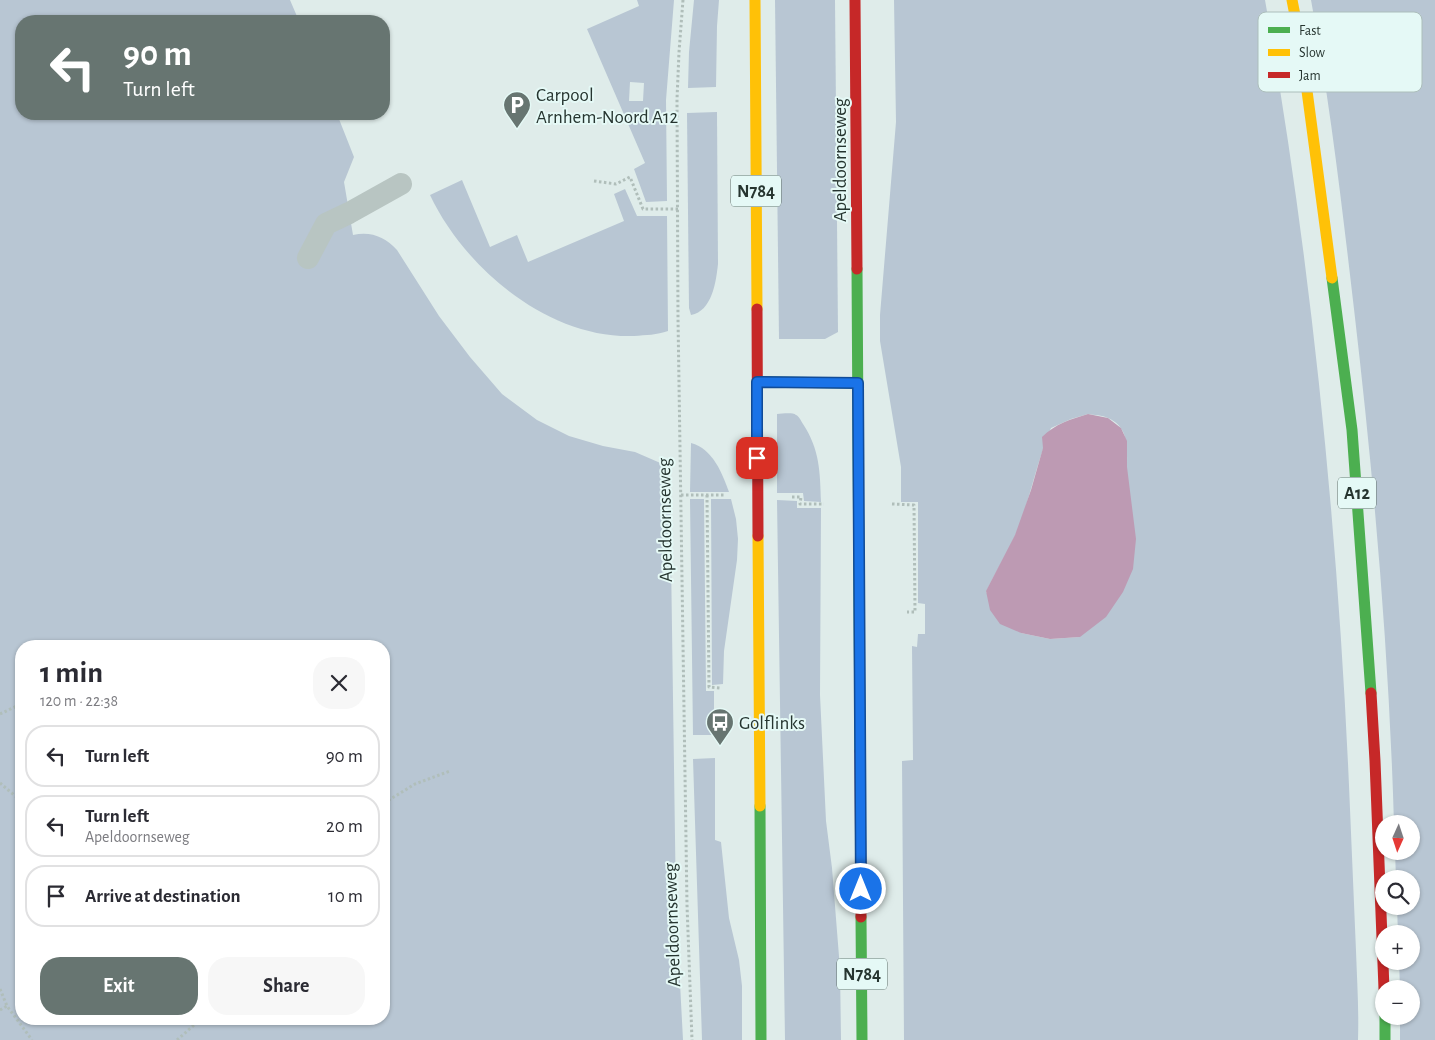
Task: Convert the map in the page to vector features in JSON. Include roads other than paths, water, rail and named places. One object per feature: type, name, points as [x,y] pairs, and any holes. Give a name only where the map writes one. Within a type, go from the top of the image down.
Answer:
[{"type":"main road","name":"N784","points":[[756,0],[761,1040]]},
{"type":"main road","name":"Apeldoornseweg","points":[[855,0],[862,1040]]},
{"type":"main road","name":"A12","points":[[1307,92],[1352,430],[1375,761],[1384,980]]},
{"type":"main road","points":[[757,382],[858,383]]},
{"type":"main road","points":[[1385,1025],[1385,1040]]},
{"type":"lane","points":[[308,258],[326,224],[401,184]]},
{"type":"place","name":"Carpool Arnhem-Noord A12","points":[[517,129]]},
{"type":"place","name":"Golflinks","points":[[720,746]]}]
